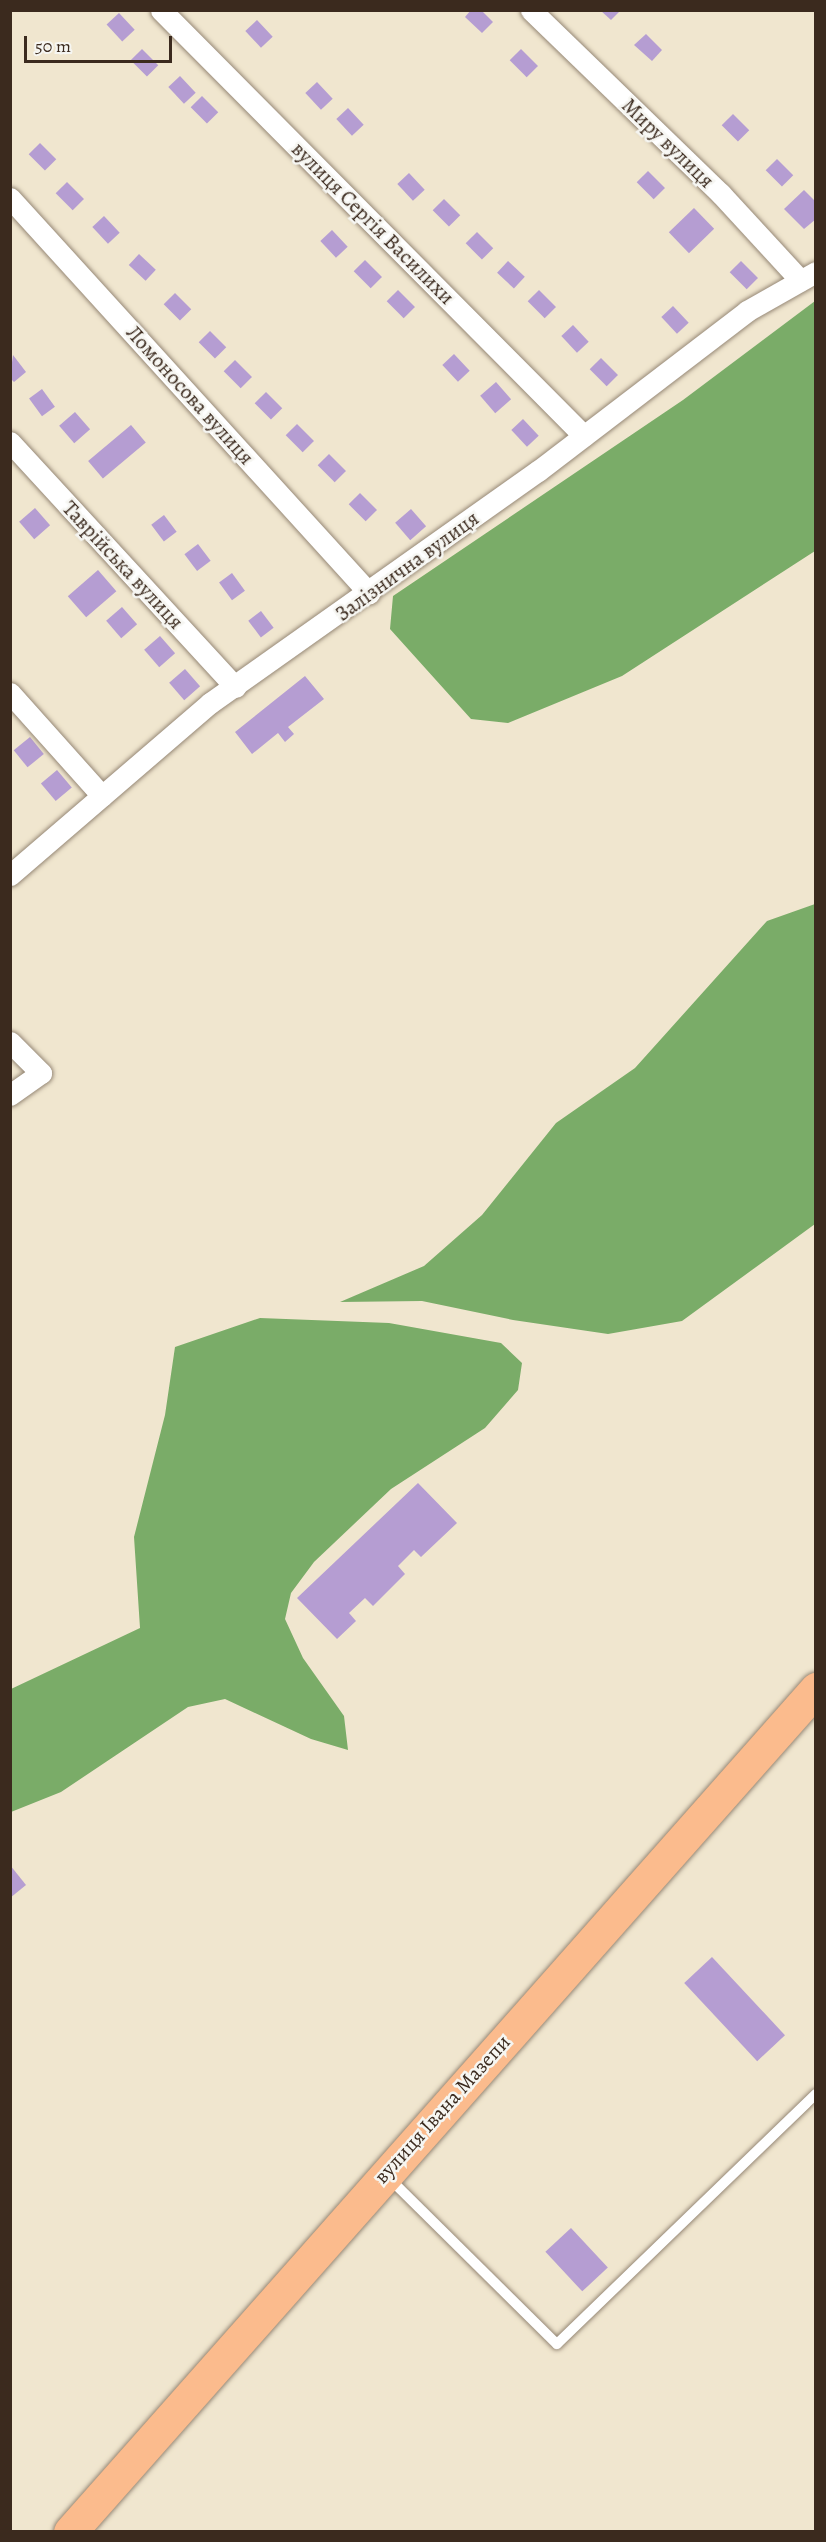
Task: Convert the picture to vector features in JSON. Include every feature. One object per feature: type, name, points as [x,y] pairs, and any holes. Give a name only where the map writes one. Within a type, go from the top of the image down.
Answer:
[{"type":"main road","name":"вулиця Івана Мазепи","points":[[70,2532],[385,2173],[816,1689]]},
{"type":"street","name":"вулиця Сергія Василихи","points":[[161,10],[584,436]]},
{"type":"street","name":"Миру вулиця","points":[[531,10],[808,276]]},
{"type":"street","name":"Ломоносова вулиця","points":[[10,198],[369,593]]},
{"type":"street","name":"Залізнична вулиця","points":[[10,875],[235,687],[369,593],[584,436],[747,310],[808,276]]},
{"type":"street","name":"Таврійська вулиця","points":[[10,442],[235,687]]},
{"type":"street","points":[[10,693],[102,796]]},
{"type":"street","points":[[10,1042],[41,1073],[10,1095]]},
{"type":"lane","points":[[385,2173],[557,2344],[816,2094]]},
{"type":"green space","points":[[815,301],[815,551],[622,676],[508,723],[471,719],[390,629],[393,596],[683,400]]},
{"type":"green space","points":[[815,904],[815,1224],[682,1321],[608,1334],[513,1320],[422,1301],[340,1302],[424,1266],[482,1215],[556,1123],[635,1068],[767,921]]},
{"type":"green space","points":[[260,1318],[389,1323],[501,1343],[522,1363],[518,1390],[485,1428],[391,1489],[314,1562],[291,1593],[285,1619],[303,1658],[344,1716],[348,1750],[311,1739],[225,1699],[188,1707],[61,1792],[11,1812],[11,1689],[140,1628],[134,1537],[165,1415],[175,1347]]},
{"type":"building","points":[[471,10],[481,10],[493,22],[482,33],[465,17]]},
{"type":"building","points":[[600,10],[621,10],[611,20]]},
{"type":"building","points":[[119,13],[135,30],[122,41],[107,25]]},
{"type":"building","points":[[257,20],[273,37],[261,48],[245,31]]},
{"type":"building","points":[[646,34],[662,50],[652,61],[634,45]]},
{"type":"building","points":[[142,49],[158,65],[147,77],[131,60]]},
{"type":"building","points":[[521,49],[538,66],[527,77],[510,60]]},
{"type":"building","points":[[180,76],[196,93],[184,104],[168,87]]},
{"type":"building","points":[[317,82],[333,99],[321,110],[305,93]]},
{"type":"building","points":[[202,96],[218,112],[207,124],[191,107]]},
{"type":"building","points":[[348,108],[364,125],[352,136],[336,119]]},
{"type":"building","points":[[733,114],[749,130],[738,142],[722,125]]},
{"type":"building","points":[[40,143],[56,159],[45,171],[29,154]]},
{"type":"building","points":[[777,159],[793,175],[782,187],[766,170]]},
{"type":"building","points":[[648,171],[665,188],[654,199],[637,182]]},
{"type":"building","points":[[409,173],[425,190],[413,201],[397,184]]},
{"type":"building","points":[[67,182],[84,199],[73,210],[56,193]]},
{"type":"building","points":[[804,190],[816,202],[816,219],[804,229],[784,209]]},
{"type":"building","points":[[444,199],[460,215],[449,227],[433,210]]},
{"type":"building","points":[[694,208],[714,229],[689,253],[669,232]]},
{"type":"building","points":[[104,216],[120,233],[108,244],[92,227]]},
{"type":"building","points":[[332,230],[348,247],[336,258],[320,241]]},
{"type":"building","points":[[477,232],[493,248],[482,260],[466,243]]},
{"type":"building","points":[[139,254],[156,270],[146,281],[129,265]]},
{"type":"building","points":[[365,260],[382,277],[371,288],[354,271]]},
{"type":"building","points":[[508,261],[525,277],[514,288],[497,273]]},
{"type":"building","points":[[741,261],[758,278],[747,289],[730,272]]},
{"type":"building","points":[[398,290],[415,307],[404,318],[387,301]]},
{"type":"building","points":[[539,290],[556,307],[545,318],[528,301]]},
{"type":"building","points":[[175,293],[191,309],[180,321],[164,304]]},
{"type":"building","points":[[673,306],[689,323],[677,334],[661,317]]},
{"type":"building","points":[[573,325],[589,342],[577,353],[561,336]]},
{"type":"building","points":[[210,331],[226,347],[215,359],[199,342]]},
{"type":"building","points":[[454,354],[470,371],[458,382],[442,365]]},
{"type":"building","points":[[13,355],[26,372],[14,382],[10,378]]},
{"type":"building","points":[[601,358],[618,375],[607,386],[590,369]]},
{"type":"building","points":[[235,360],[252,377],[241,388],[224,371]]},
{"type":"building","points":[[496,382],[511,399],[495,413],[480,396]]},
{"type":"building","points":[[42,389],[55,407],[42,416],[29,398]]},
{"type":"building","points":[[266,392],[282,408],[271,420],[255,403]]},
{"type":"building","points":[[75,412],[90,429],[74,443],[59,426]]},
{"type":"building","points":[[523,419],[539,436],[527,447],[511,430]]},
{"type":"building","points":[[297,424],[314,441],[303,452],[286,435]]},
{"type":"building","points":[[131,425],[146,443],[103,479],[88,461]]},
{"type":"building","points":[[329,454],[346,471],[335,482],[318,465]]},
{"type":"building","points":[[360,493],[377,510],[366,521],[349,504]]},
{"type":"building","points":[[35,508],[50,525],[34,539],[19,522]]},
{"type":"building","points":[[411,509],[426,526],[410,540],[395,523]]},
{"type":"building","points":[[164,515],[177,532],[164,541],[151,525]]},
{"type":"building","points":[[198,544],[211,561],[197,571],[184,554]]},
{"type":"building","points":[[98,570],[116,591],[86,617],[68,596]]},
{"type":"building","points":[[232,573],[245,591],[232,600],[219,582]]},
{"type":"building","points":[[122,607],[137,624],[121,638],[106,621]]},
{"type":"building","points":[[261,611],[274,628],[261,637],[248,621]]},
{"type":"building","points":[[160,636],[175,653],[159,667],[144,650]]},
{"type":"building","points":[[185,669],[200,686],[184,700],[169,683]]},
{"type":"building","points":[[305,676],[324,699],[288,727],[294,734],[285,742],[278,733],[252,754],[235,732]]},
{"type":"building","points":[[30,737],[44,754],[28,767],[14,750]]},
{"type":"building","points":[[57,770],[72,788],[56,801],[41,783]]},
{"type":"building","points":[[418,1483],[457,1523],[421,1557],[414,1550],[398,1566],[405,1574],[373,1606],[365,1598],[349,1613],[356,1621],[337,1639],[297,1598]]},
{"type":"building","points":[[10,1865],[26,1885],[10,1898]]},
{"type":"building","points":[[712,1957],[785,2035],[757,2061],[684,1983]]},
{"type":"building","points":[[571,2228],[608,2267],[582,2291],[545,2252]]}]
